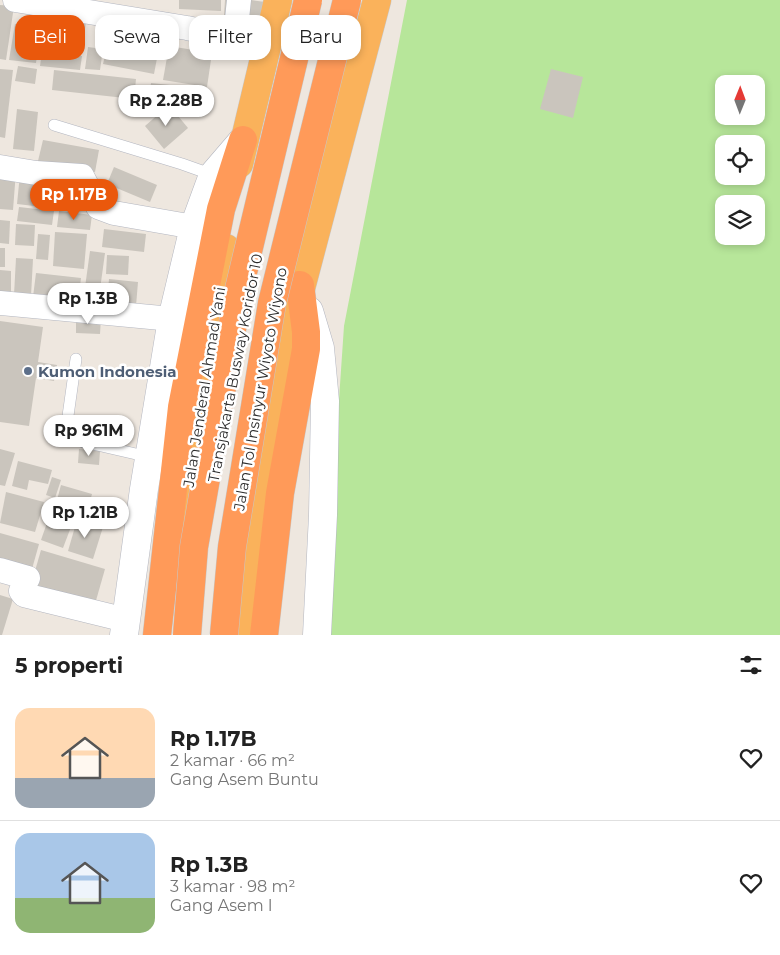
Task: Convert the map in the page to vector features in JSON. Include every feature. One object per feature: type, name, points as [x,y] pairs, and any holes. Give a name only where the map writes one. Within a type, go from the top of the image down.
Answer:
[{"type":"highway","name":"Jalan Jenderal Ahmad Yani","points":[[271,26],[278,0]]},
{"type":"highway","points":[[187,635],[194,547],[239,289],[308,0]]},
{"type":"highway","name":"Jalan Tol Insinyur Wiyoto Wiyono","points":[[222,635],[232,547],[272,302],[348,0]]},
{"type":"highway","points":[[243,635],[251,546],[300,285],[377,0]]},
{"type":"highway","name":"Jalan Jenderal Ahmad Yani","points":[[170,635],[174,584],[255,131],[264,60]]},
{"type":"highway","points":[[157,635],[182,407],[221,209],[255,131]]},
{"type":"highway","points":[[264,635],[280,493],[306,349],[300,285]]},
{"type":"main road","name":"Jalan Jenderal Ahmad Yani","points":[[125,627],[149,457],[172,318],[194,226],[213,175],[255,131]]},
{"type":"main road","points":[[300,285],[320,348],[325,401],[323,515],[317,635]]},
{"type":"street","points":[[15,0],[189,29]]},
{"type":"street","points":[[238,15],[239,0]]},
{"type":"street","points":[[0,166],[36,173],[82,176],[98,207],[114,213],[194,226]]},
{"type":"street","points":[[0,303],[172,318]]},
{"type":"street","points":[[0,570],[28,578],[21,591],[24,595],[125,627]]},
{"type":"lane","name":"Transjakarta Busway Koridor 10","points":[[194,635],[201,549],[247,292],[317,0]]},
{"type":"lane","name":"Transjakarta Busway Koridor 10","points":[[222,635],[229,540],[267,322],[289,223],[348,0]]},
{"type":"lane","points":[[255,131],[291,103]]},
{"type":"lane","points":[[54,125],[213,175]]},
{"type":"lane","name":"Transjakarta Busway Koridor 10","points":[[289,223],[293,256],[300,285]]},
{"type":"lane","points":[[76,359],[66,430],[68,435],[71,439],[149,457]]},
{"type":"green space","points":[[407,0],[780,0],[780,635],[323,635],[344,326]]},
{"type":"building","points":[[179,0],[221,0],[221,11],[179,9]]},
{"type":"building","points":[[225,0],[237,0],[235,15],[224,15]]},
{"type":"building","points":[[251,0],[265,2],[262,15],[247,15]]},
{"type":"building","points":[[0,5],[14,6],[6,60],[0,59]]},
{"type":"building","points":[[15,24],[15,60],[36,60],[36,63],[9,60]]},
{"type":"building","points":[[88,47],[95,48],[95,60],[101,60],[100,70],[85,69]]},
{"type":"building","points":[[179,48],[189,49],[189,60],[211,60],[207,87],[163,80],[167,60],[179,60]]},
{"type":"building","points":[[41,60],[81,60],[80,70],[40,66]]},
{"type":"building","points":[[104,60],[157,60],[154,74],[103,64]]},
{"type":"building","points":[[18,66],[37,69],[35,84],[15,81]]},
{"type":"building","points":[[0,69],[13,70],[5,138],[0,137]]},
{"type":"building","points":[[551,69],[583,77],[573,118],[540,109]]},
{"type":"building","points":[[54,70],[136,79],[134,99],[52,90]]},
{"type":"building","points":[[151,83],[189,87],[187,102],[149,97]]},
{"type":"building","points":[[169,105],[188,128],[164,149],[145,126]]},
{"type":"building","points":[[17,109],[38,112],[34,151],[13,149]]},
{"type":"building","points":[[43,140],[99,150],[95,172],[38,161]]},
{"type":"building","points":[[114,167],[157,185],[150,202],[107,184]]},
{"type":"building","points":[[0,170],[16,171],[13,210],[0,209]]},
{"type":"building","points":[[20,174],[36,175],[34,206],[17,204]]},
{"type":"building","points":[[44,179],[60,180],[58,207],[42,206]]},
{"type":"building","points":[[63,181],[86,184],[82,211],[59,208]]},
{"type":"building","points":[[19,207],[54,211],[52,225],[17,221]]},
{"type":"building","points":[[59,211],[92,215],[90,230],[57,227]]},
{"type":"building","points":[[0,220],[10,221],[9,244],[0,243]]},
{"type":"building","points":[[16,224],[35,225],[34,246],[15,245]]},
{"type":"building","points":[[104,229],[146,234],[144,252],[102,247]]},
{"type":"building","points":[[55,232],[87,234],[84,269],[53,266]]},
{"type":"building","points":[[38,234],[50,235],[48,260],[36,259]]},
{"type":"building","points":[[0,248],[5,248],[5,267],[0,267]]},
{"type":"building","points":[[90,251],[105,253],[98,304],[83,302]]},
{"type":"building","points":[[107,255],[129,256],[128,275],[106,274]]},
{"type":"building","points":[[16,258],[33,259],[31,296],[14,295]]},
{"type":"building","points":[[0,270],[11,271],[11,295],[0,295]]},
{"type":"building","points":[[36,273],[81,278],[78,302],[33,297]]},
{"type":"building","points":[[109,279],[138,282],[136,306],[107,302]]},
{"type":"building","points":[[76,317],[101,318],[100,334],[76,333]]},
{"type":"building","name":"Kumon Indonesia","points":[[0,321],[43,327],[38,362],[57,365],[54,381],[36,378],[29,426],[0,422]]},
{"type":"building","points":[[0,449],[15,453],[5,486],[0,485]]},
{"type":"building","points":[[79,449],[100,451],[99,465],[78,463]]},
{"type":"building","points":[[18,461],[52,470],[48,484],[29,480],[27,490],[12,486]]},
{"type":"building","points":[[52,477],[61,480],[55,498],[46,495]]},
{"type":"building","points":[[61,485],[92,494],[88,509],[57,500]]},
{"type":"building","points":[[6,492],[44,502],[35,532],[0,523]]},
{"type":"building","points":[[54,503],[77,511],[63,548],[41,540]]},
{"type":"building","points":[[77,520],[103,527],[93,559],[68,551]]},
{"type":"building","points":[[0,533],[39,544],[30,576],[0,567]]},
{"type":"building","points":[[41,550],[105,569],[93,611],[29,592]]},
{"type":"building","points":[[0,595],[13,599],[2,635],[0,635]]},
{"type":"place","name":"Kumon Indonesia","points":[[28,371]]}]
